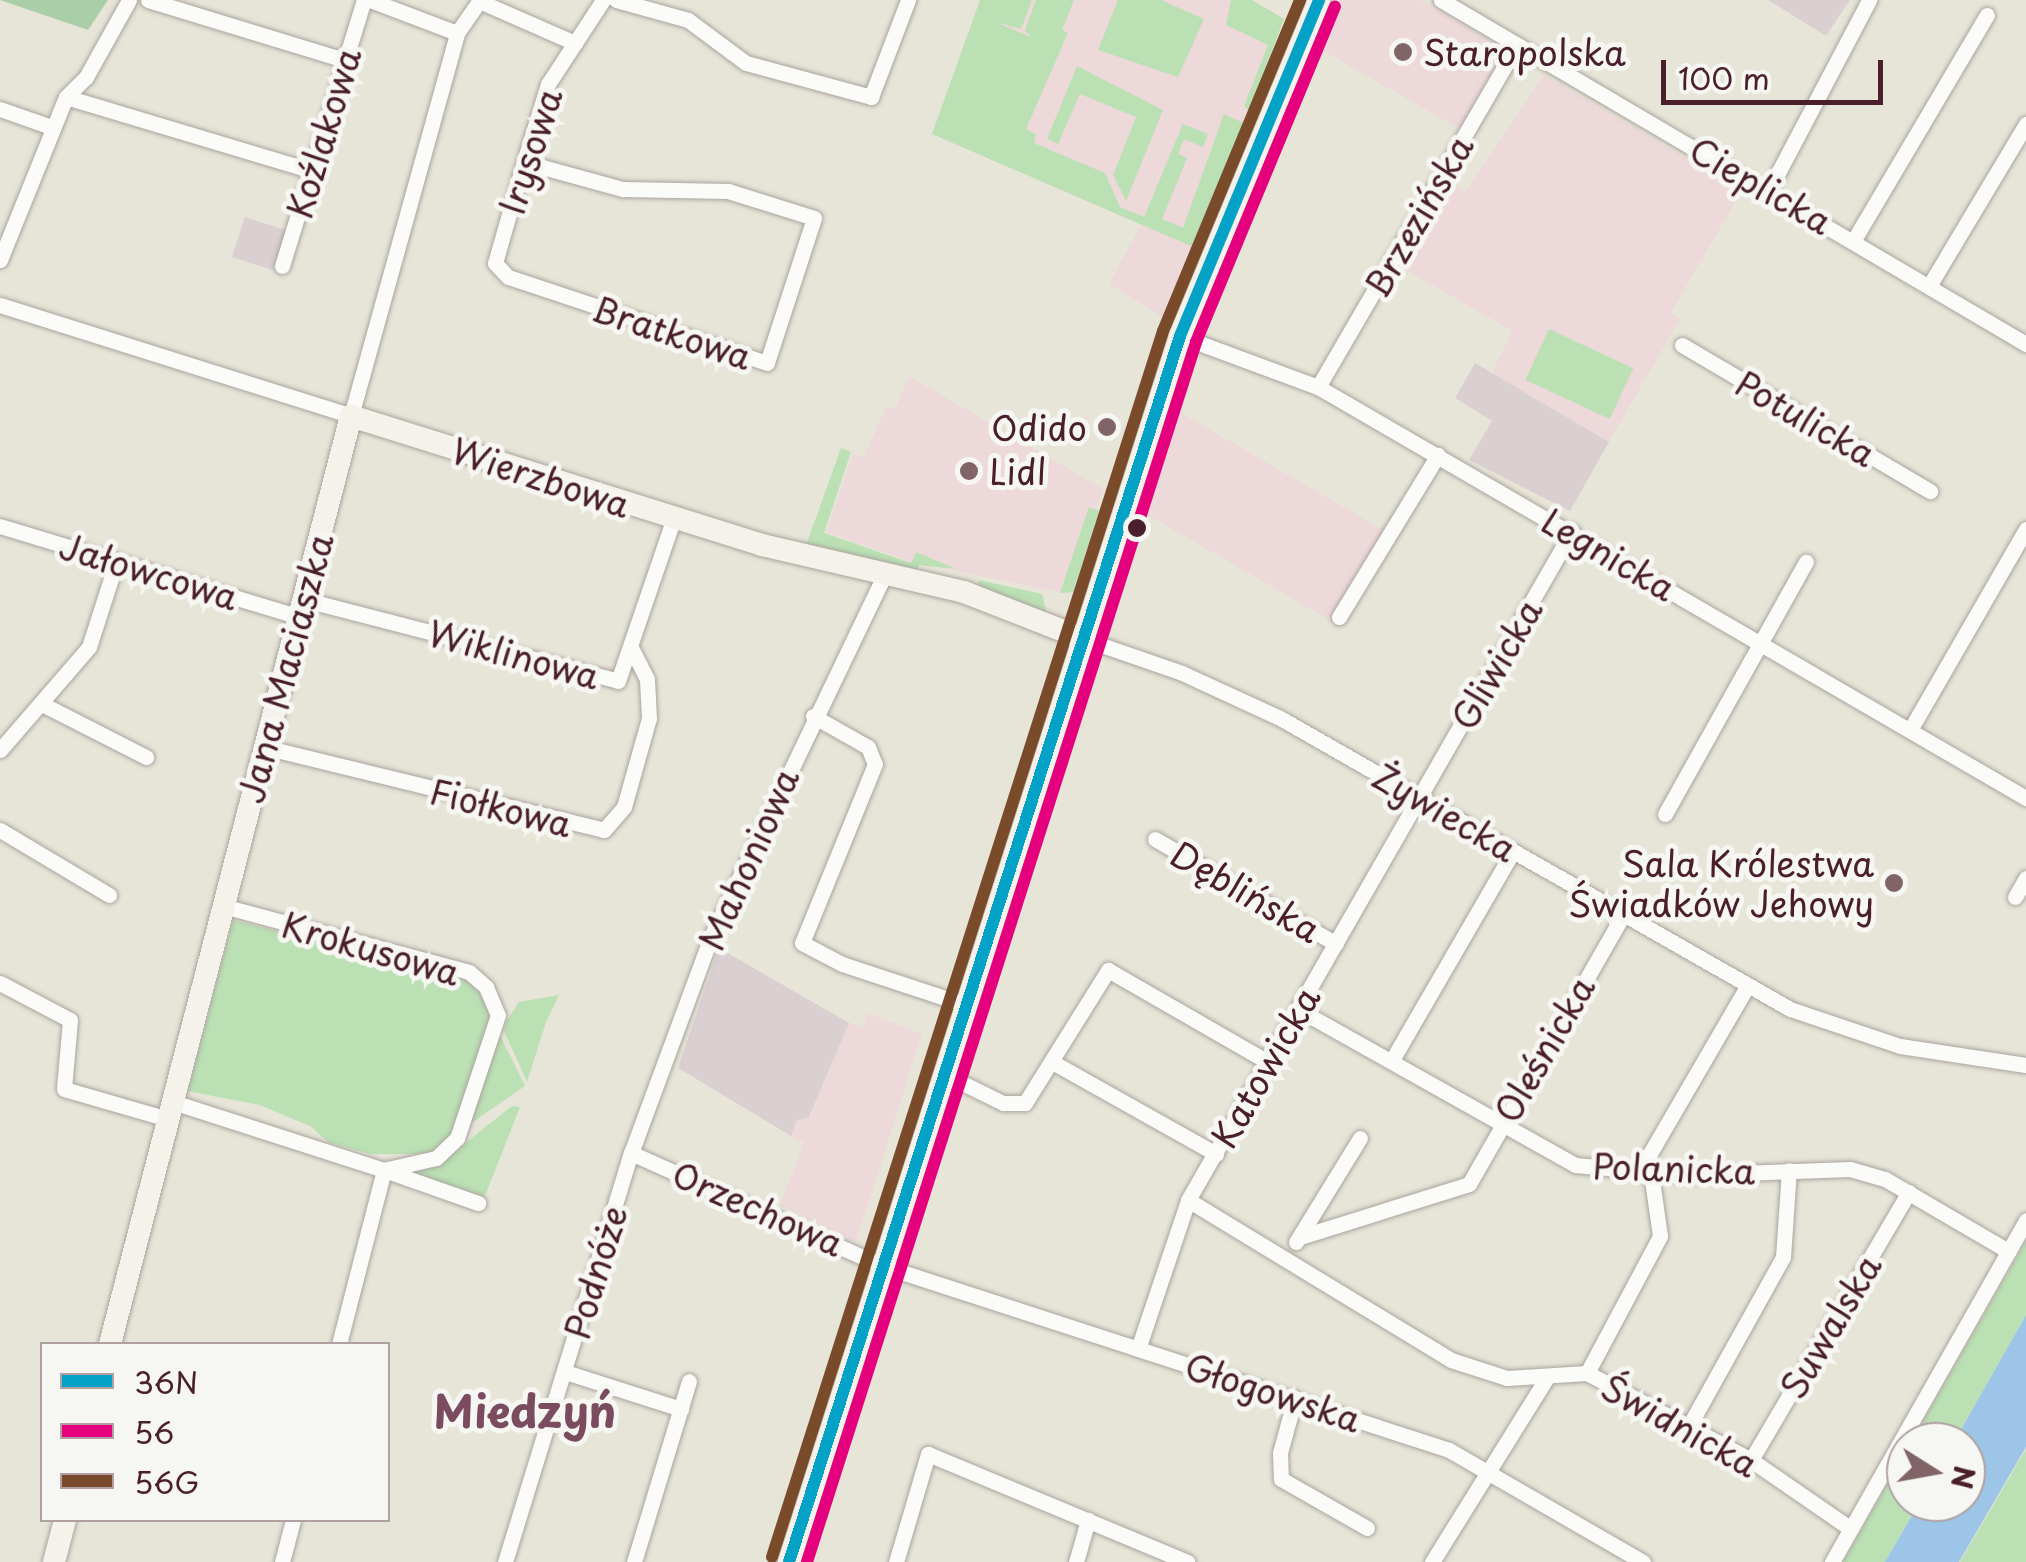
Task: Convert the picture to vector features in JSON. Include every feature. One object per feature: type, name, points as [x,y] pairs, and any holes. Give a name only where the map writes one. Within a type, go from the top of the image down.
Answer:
[{"type":"street","points":[[0,260],[51,127],[66,97],[86,77],[129,0]]},
{"type":"street","points":[[148,0],[344,60]]},
{"type":"street","name":"Koźlakowa","points":[[282,266],[344,60],[367,0],[457,33]]},
{"type":"street","name":"Irysowa","points":[[495,263],[548,84],[603,0]]},
{"type":"street","points":[[616,0],[688,20],[746,62],[870,97],[908,0]]},
{"type":"street","points":[[789,1562],[1180,336],[1319,0]]},
{"type":"street","name":"Cieplicka","points":[[1441,0],[1856,238],[2026,344]]},
{"type":"street","points":[[1769,190],[1869,0]]},
{"type":"street","name":"Jana Maciaszka","points":[[111,1342],[351,416],[457,33],[480,1]]},
{"type":"street","name":"Irysowa","points":[[480,1],[574,43]]},
{"type":"street","points":[[1856,238],[1987,14]]},
{"type":"street","name":"Brzezińska","points":[[1318,387],[1518,45]]},
{"type":"street","points":[[66,97],[312,172]]},
{"type":"street","points":[[0,109],[51,127]]},
{"type":"street","points":[[1930,286],[2026,124]]},
{"type":"street","name":"Bratkowa","points":[[495,263],[508,277],[768,363],[814,218],[728,192],[624,188],[524,162]]},
{"type":"street","name":"Wierzbowa","points":[[0,305],[674,520],[964,592],[1084,639]]},
{"type":"street","name":"Legnicka","points":[[1180,336],[1318,387],[2026,798]]},
{"type":"street","name":"Potulicka","points":[[1682,345],[1930,491]]},
{"type":"street","points":[[1339,617],[1438,455]]},
{"type":"street","name":"Wiklinowa","points":[[300,608],[618,681],[674,520]]},
{"type":"street","name":"Jałowcowa","points":[[0,526],[300,608]]},
{"type":"street","points":[[1910,730],[2026,528]]},
{"type":"street","name":"Gliwicka","points":[[1419,797],[1572,531]]},
{"type":"street","points":[[1,746],[89,648],[118,560]]},
{"type":"street","points":[[1664,814],[1754,663],[1759,642],[1806,562]]},
{"type":"street","name":"Mahoniowa","points":[[631,1153],[710,939],[813,716],[885,574]]},
{"type":"street","name":"Żywiecka","points":[[1084,639],[1240,697],[1747,987],[1881,1041],[2026,1065]]},
{"type":"street","name":"Fiołkowa","points":[[264,747],[604,830],[624,808],[642,759],[648,692],[630,647]]},
{"type":"street","points":[[618,681],[648,692]]},
{"type":"street","points":[[42,704],[146,757]]},
{"type":"street","points":[[813,716],[868,747],[875,764],[802,943],[842,964],[966,1005]]},
{"type":"street","name":"Katowicka","points":[[1138,1349],[1188,1200],[1419,797]]},
{"type":"street","points":[[0,830],[109,895]]},
{"type":"street","name":"Dęblińska","points":[[1156,839],[1336,944]]},
{"type":"street","points":[[1392,1060],[1512,851]]},
{"type":"street","points":[[2016,898],[2026,878]]},
{"type":"street","name":"Krokusowa","points":[[223,906],[469,972],[486,987],[498,1015],[448,1151],[384,1170]]},
{"type":"street","name":"Oleśnicka","points":[[1300,1237],[1469,1184],[1500,1122],[1622,915]]},
{"type":"street","points":[[944,1074],[1016,1105],[1030,1098],[1108,970],[1268,1062]]},
{"type":"street","points":[[0,983],[70,1020],[64,1089],[170,1110],[384,1170],[478,1203]]},
{"type":"street","points":[[1587,1373],[1660,1236],[1660,1202],[1644,1174],[1747,987]]},
{"type":"street","name":"Polanicka","points":[[1299,1010],[1576,1165],[1684,1175],[1850,1169],[1909,1192],[2008,1251]]},
{"type":"street","points":[[1054,1063],[1216,1154]]},
{"type":"street","points":[[1286,1257],[1360,1138]]},
{"type":"street","name":"Orzechowa","points":[[631,1153],[884,1266]]},
{"type":"street","name":"Podnóże","points":[[505,1562],[631,1153]]},
{"type":"street","points":[[339,1342],[384,1170]]},
{"type":"street","points":[[1689,1426],[1783,1257],[1789,1170]]},
{"type":"street","points":[[1660,1202],[1684,1175]]},
{"type":"street","name":"Suwalska","points":[[1751,1460],[1909,1192]]},
{"type":"street","name":"Świdnicka","points":[[1188,1200],[1473,1370],[1546,1377],[1587,1373],[1751,1460],[1851,1529]]},
{"type":"street","points":[[1832,1562],[2026,1220]]},
{"type":"street","name":"Głogowska","points":[[884,1266],[1435,1444],[1487,1469],[1642,1562]]},
{"type":"street","points":[[565,1372],[681,1410]]},
{"type":"street","points":[[1432,1562],[1487,1469],[1524,1420],[1546,1377]]},
{"type":"street","points":[[634,1562],[689,1381]]},
{"type":"street","points":[[1294,1398],[1280,1453],[1281,1480],[1367,1528]]},
{"type":"street","points":[[896,1562],[928,1454],[1187,1562]]},
{"type":"street","points":[[1076,1562],[1088,1520]]},
{"type":"street","points":[[54,1562],[64,1522]]},
{"type":"street","points":[[282,1562],[292,1522]]},
{"type":"shaded area","points":[[980,0],[1252,0],[1284,19],[1164,318],[1109,284],[1141,225],[932,134]]},
{"type":"shaded area","points":[[1340,0],[1420,0],[1498,46],[1500,58],[1460,129],[1318,48]]},
{"type":"shaded area","points":[[1768,0],[1850,0],[1826,36]]},
{"type":"shaded area","points":[[1544,75],[1742,191],[1671,312],[1680,319],[1609,442],[1492,373],[1512,331],[1399,266],[1448,182],[1465,192]]},
{"type":"shaded area","points":[[245,217],[286,230],[273,270],[232,257]]},
{"type":"shaded area","points":[[1475,363],[1609,442],[1570,511],[1469,460],[1492,421],[1455,398]]},
{"type":"shaded area","points":[[909,376],[1103,489],[1069,594],[912,562],[826,532],[853,453],[864,457],[886,407],[895,409]]},
{"type":"shaded area","points":[[1181,413],[1384,530],[1331,621],[1128,504]]},
{"type":"shaded area","points":[[719,948],[849,1023],[809,1117],[796,1121],[791,1136],[678,1068]]},
{"type":"shaded area","points":[[868,1013],[922,1034],[856,1242],[780,1205],[804,1143],[791,1136],[796,1121],[810,1117],[849,1023],[863,1028]]},
{"type":"green space","points":[[0,0],[108,0],[88,30]]},
{"type":"green space","points":[[980,0],[1032,0],[1021,29],[996,22],[1031,37],[1025,30],[1036,0],[1074,0],[1062,30],[1068,33],[1026,129],[1036,134],[1034,143],[1105,173],[1120,207],[1144,217],[1183,124],[1208,134],[1203,147],[1184,139],[1178,154],[1187,158],[1162,219],[1183,228],[1224,114],[1244,123],[1193,247],[932,134]]},
{"type":"green space","points":[[1118,0],[1161,0],[1204,19],[1178,77],[1098,50]]},
{"type":"green space","points":[[1231,0],[1252,0],[1284,19],[1249,111],[1244,106],[1268,45],[1226,25]]},
{"type":"green space","points":[[1077,66],[1163,110],[1126,201],[1113,175],[1136,117],[1080,94],[1058,144],[1047,139]]},
{"type":"green space","points":[[1549,329],[1633,368],[1610,419],[1525,380]]},
{"type":"green space","points":[[841,448],[851,452],[824,533],[911,563],[916,552],[956,569],[919,565],[917,573],[805,548]]},
{"type":"green space","points":[[1089,507],[1099,511],[1073,592],[1060,593]]},
{"type":"green space","points":[[979,580],[1042,594],[1047,614],[977,585]]},
{"type":"green space","points":[[233,920],[464,978],[493,1005],[455,1132],[437,1154],[370,1154],[328,1142],[310,1126],[260,1105],[188,1091]]},
{"type":"green space","points":[[559,995],[527,1082],[504,1031],[506,1022],[519,1002]]},
{"type":"green space","points":[[501,1037],[525,1086],[464,1128],[495,1038]]},
{"type":"green space","points":[[512,1106],[520,1107],[483,1201],[399,1170],[443,1161]]},
{"type":"green space","points":[[2026,1241],[2026,1315],[1965,1422],[1922,1422]]},
{"type":"green space","points":[[2026,1449],[2026,1562],[1960,1562],[1986,1522]]},
{"type":"green space","points":[[1886,1486],[1886,1522],[1908,1522],[1885,1562],[1843,1562]]},
{"type":"water","points":[[2026,1315],[2026,1447],[1986,1516],[1986,1422],[1965,1422]]},
{"type":"water","points":[[1908,1522],[1982,1522],[1959,1562],[1885,1562]]},
{"type":"transit line","name":"56G","points":[[772,1557],[1163,331],[1300,0]]},
{"type":"transit line","name":"36N","points":[[789,1562],[1180,336],[1319,0]]},
{"type":"transit line","name":"56","points":[[807,1562],[1196,342],[1335,7]]},
{"type":"place","name":"Staropolska","points":[[1403,52]]},
{"type":"place","name":"Odido","points":[[1107,427]]},
{"type":"place","name":"Lidl","points":[[969,471]]},
{"type":"place","name":"Sala Królestwa Świadków Jehowy","points":[[1894,883]]},
{"type":"district","name":"Miedzyń","points":[[525,1410]]}]
